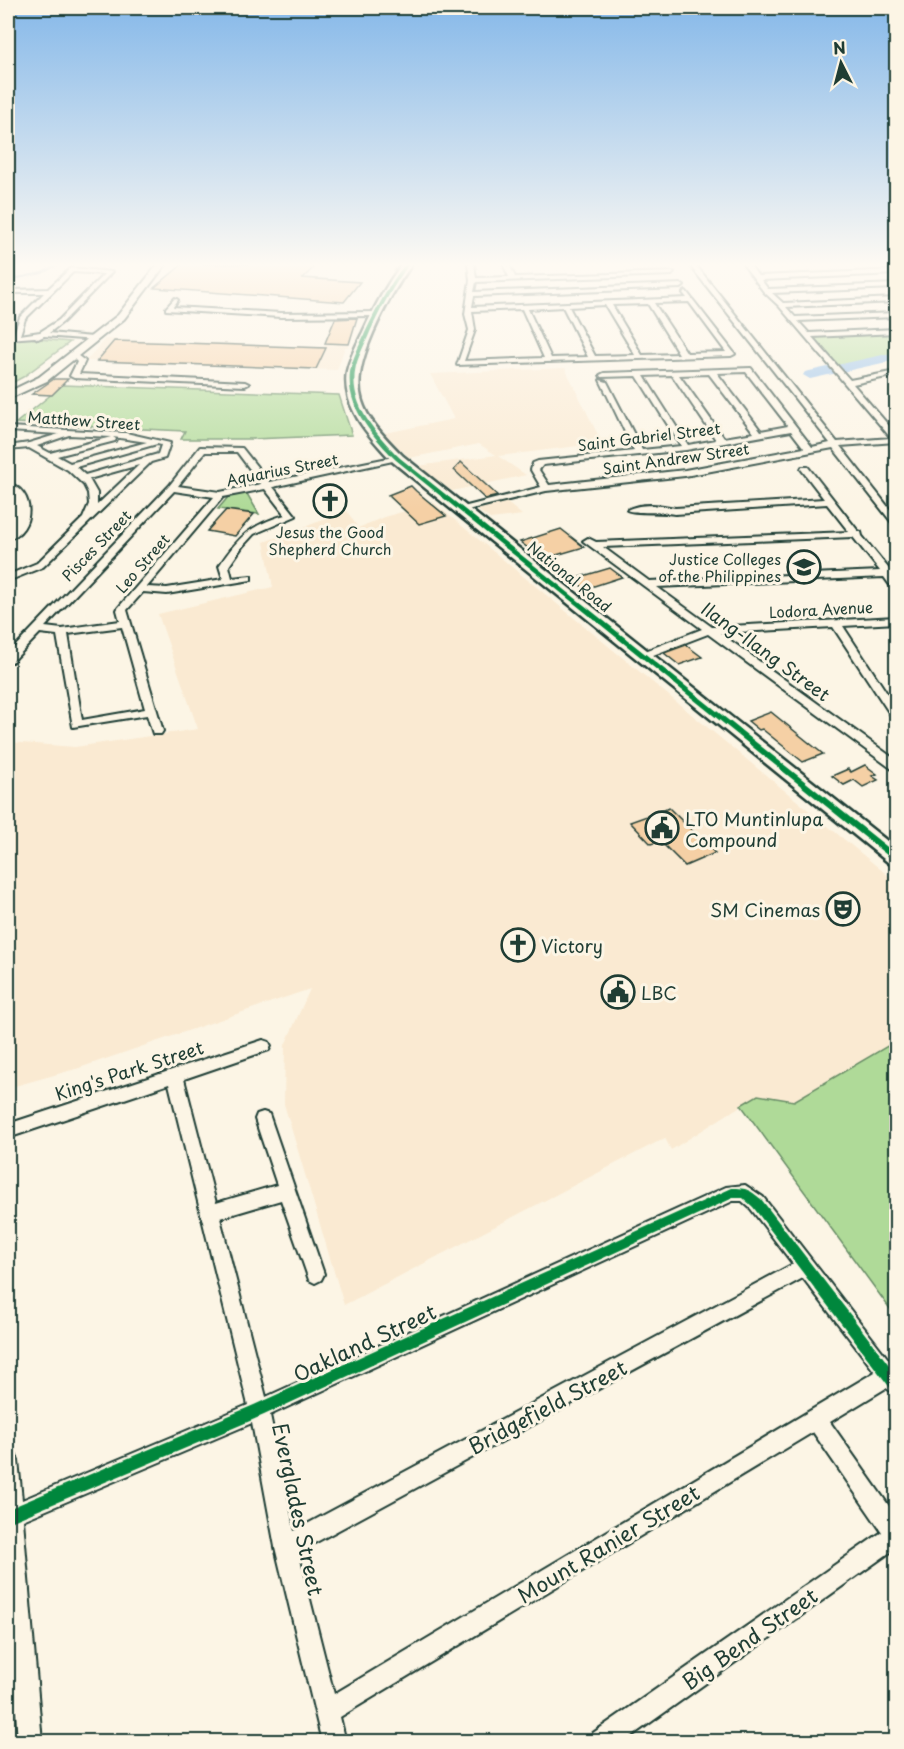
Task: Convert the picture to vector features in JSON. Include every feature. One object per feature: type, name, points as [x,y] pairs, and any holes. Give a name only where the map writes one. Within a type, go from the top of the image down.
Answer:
[{"type":"highway","name":"National Road","points":[[363,346],[355,365],[353,390],[365,421],[398,459],[897,858]]},
{"type":"highway","points":[[8,488],[19,497],[22,509],[17,523],[8,534]]},
{"type":"highway","points":[[8,508],[8,513]]},
{"type":"main road","points":[[8,390],[32,378],[78,346]]},
{"type":"main road","points":[[8,396],[43,379],[74,355],[82,346]]},
{"type":"street","points":[[467,346],[460,363],[731,354],[725,346]]},
{"type":"street","points":[[542,346],[548,360]]},
{"type":"street","points":[[586,346],[592,358]]},
{"type":"street","points":[[633,346],[640,357]]},
{"type":"street","points":[[678,346],[684,355]]},
{"type":"street","points":[[756,346],[897,522]]},
{"type":"street","points":[[816,346],[897,439]]},
{"type":"street","points":[[74,355],[81,361],[81,365],[73,375],[75,376],[245,384]]},
{"type":"street","points":[[639,453],[603,379],[639,374],[748,370],[810,450]]},
{"type":"street","points":[[711,371],[759,434]]},
{"type":"street","points":[[674,372],[722,442]]},
{"type":"street","points":[[848,383],[897,373]]},
{"type":"street","points":[[639,374],[686,448]]},
{"type":"street","points":[[887,375],[897,385]]},
{"type":"street","name":"Matthew Street","points":[[8,429],[126,435],[159,440]]},
{"type":"street","name":"Saint Gabriel Street","points":[[546,488],[535,470],[536,465],[686,448],[792,429]]},
{"type":"street","points":[[8,448],[30,446],[73,432]]},
{"type":"street","points":[[47,456],[126,435]]},
{"type":"street","name":"Saint Andrew Street","points":[[462,510],[546,488],[685,473],[835,445],[897,439]]},
{"type":"street","points":[[67,467],[159,440],[166,443],[162,456],[83,478]]},
{"type":"street","points":[[30,446],[67,467],[83,478],[90,487],[93,503],[86,520]]},
{"type":"street","name":"Pisces Street","points":[[8,660],[36,628],[172,488],[203,449],[239,450],[269,486]]},
{"type":"street","name":"Aquarius Street","points":[[172,488],[220,495],[398,459]]},
{"type":"street","points":[[8,579],[40,565],[148,460]]},
{"type":"street","points":[[805,469],[897,585]]},
{"type":"street","points":[[228,580],[224,566],[241,540],[260,525],[291,516],[269,486]]},
{"type":"street","name":"Leo Street","points":[[157,731],[122,610],[220,495]]},
{"type":"street","points":[[632,510],[661,508],[675,511],[830,501]]},
{"type":"street","name":"Ilang-Ilang Street","points":[[858,534],[591,543],[897,766]]},
{"type":"street","points":[[646,584],[888,574]]},
{"type":"street","points":[[140,589],[167,591],[248,578]]},
{"type":"street","name":"Lodora Avenue","points":[[644,655],[709,630],[897,620]]},
{"type":"street","points":[[36,628],[62,632],[125,623]]},
{"type":"street","points":[[836,623],[897,715]]},
{"type":"street","points":[[62,632],[77,724],[151,711]]},
{"type":"street","name":"King's Park Street","points":[[8,1131],[263,1047]]},
{"type":"street","name":"Everglades Street","points":[[175,1075],[259,1410],[286,1546],[334,1742]]},
{"type":"street","points":[[263,1119],[315,1274]]},
{"type":"street","points":[[210,1213],[286,1190]]},
{"type":"street","name":"Oakland Street","points":[[9,1516],[259,1410],[732,1193],[745,1193],[757,1203],[807,1266]]},
{"type":"street","points":[[807,1266],[893,1379]]},
{"type":"street","name":"Bridgefield Street","points":[[286,1546],[807,1266]]},
{"type":"street","name":"Mount Ranier Street","points":[[327,1711],[816,1419],[893,1379]]},
{"type":"street","points":[[816,1419],[897,1534]]},
{"type":"street","points":[[8,1460],[9,1516],[30,1742]]},
{"type":"street","name":"Big Bend Street","points":[[602,1742],[897,1534]]},
{"type":"shaded area","points":[[99,346],[349,346],[345,347],[337,370],[86,361]]},
{"type":"shaded area","points":[[565,368],[602,443],[498,456],[526,475],[452,491],[418,466],[496,455],[479,444],[409,458],[385,433],[454,419],[430,374]]},
{"type":"shaded area","points":[[505,501],[522,515],[490,519],[477,510]]},
{"type":"shaded area","points":[[434,503],[896,882],[896,1041],[793,1101],[758,1095],[671,1150],[665,1138],[344,1305],[284,1104],[285,1045],[310,989],[79,1068],[8,1088],[8,742],[75,747],[198,729],[158,614],[273,587],[264,542],[347,511],[358,528],[384,517]]},
{"type":"green space","points":[[8,346],[65,346],[23,377],[8,385]]},
{"type":"green space","points":[[820,346],[896,346],[896,354],[840,368]]},
{"type":"green space","points":[[63,385],[339,395],[352,435],[181,439],[185,431],[16,423]]},
{"type":"green space","points":[[246,492],[259,514],[218,509],[229,496]]},
{"type":"green space","points":[[896,1041],[896,1317],[741,1105],[758,1095],[794,1101]]},
{"type":"building","points":[[110,346],[326,348],[316,369],[97,361]]},
{"type":"building","points":[[54,379],[68,379],[52,395],[32,394]]},
{"type":"building","points":[[461,462],[498,496],[485,499],[454,470]]},
{"type":"building","points":[[411,486],[446,516],[419,524],[388,495]]},
{"type":"building","points":[[226,510],[254,514],[235,536],[207,531]]},
{"type":"building","points":[[561,529],[584,547],[543,559],[520,542]]},
{"type":"building","points":[[610,568],[622,577],[585,589],[573,579]]},
{"type":"building","points":[[686,645],[702,657],[679,665],[664,653]]},
{"type":"building","points":[[771,712],[823,754],[803,762],[762,729],[759,730],[748,721]]},
{"type":"building","points":[[865,765],[877,774],[872,776],[878,780],[863,787],[854,780],[844,785],[832,776],[848,769],[851,772]]},
{"type":"building","name":"LTO Muntinlupa Compound","points":[[669,808],[715,853],[685,866],[660,841],[651,844],[630,822]]},
{"type":"waterway","points":[[810,375],[896,356]]},
{"type":"cycle path","points":[[362,346],[353,371],[354,397],[372,431],[398,459],[896,858]]},
{"type":"cycle path","points":[[8,1516],[259,1410],[732,1193],[745,1193],[757,1203],[896,1384]]},
{"type":"place","name":"Jesus the Good Shepherd Church","points":[[330,501]]},
{"type":"place","name":"Justice Colleges of the Philippines","points":[[804,567]]},
{"type":"place","name":"LTO Muntinlupa Compound","points":[[662,828]]},
{"type":"place","name":"SM Cinemas","points":[[843,909]]},
{"type":"place","name":"Victory","points":[[518,945]]},
{"type":"place","name":"LBC","points":[[618,992]]}]
